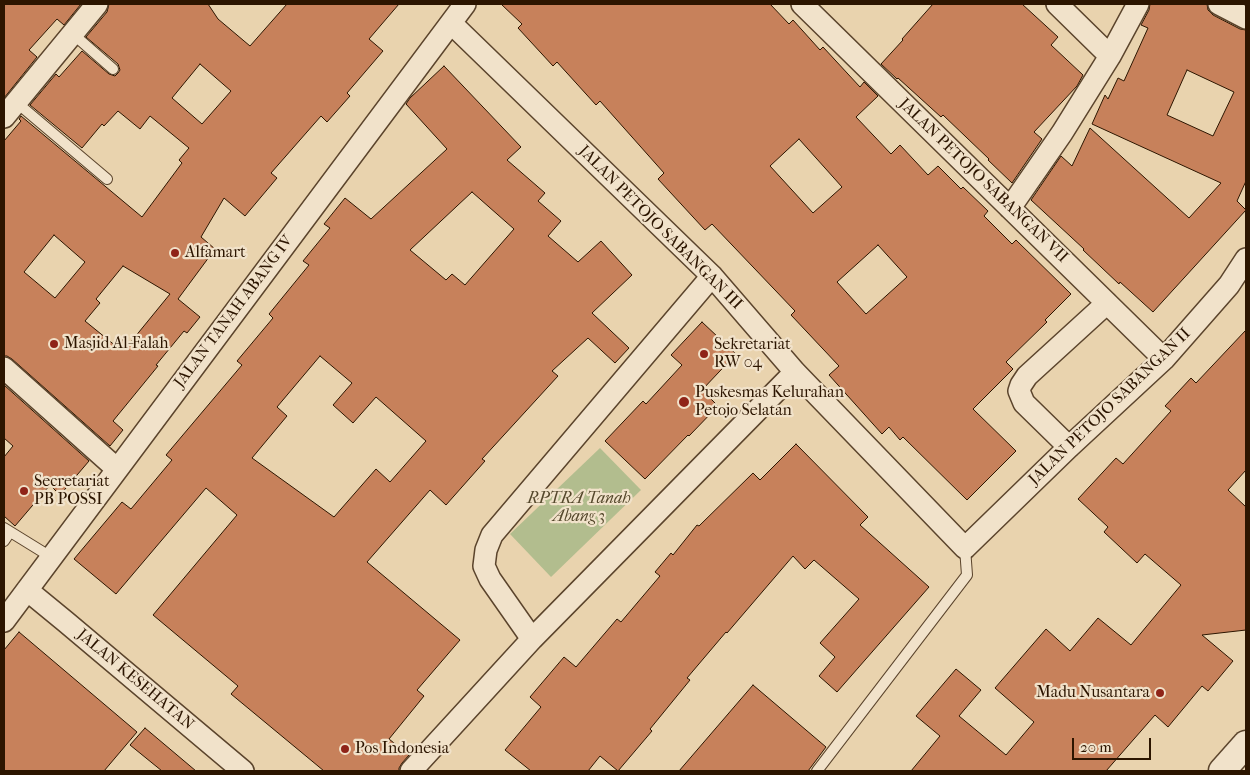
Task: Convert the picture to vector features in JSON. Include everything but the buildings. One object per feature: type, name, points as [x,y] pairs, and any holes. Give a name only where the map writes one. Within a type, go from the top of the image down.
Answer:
[{"type":"street","points":[[10,110],[97,4]]},
{"type":"street","name":"JALAN PETOJO SABANGAN VII","points":[[802,4],[1164,359]]},
{"type":"street","points":[[1057,4],[1110,56]]},
{"type":"street","points":[[1010,208],[1062,133],[1110,56],[1138,4]]},
{"type":"street","points":[[1220,4],[1246,18]]},
{"type":"street","name":"JALAN PETOJO SABANGAN III","points":[[460,9],[712,276],[795,372],[965,548]]},
{"type":"street","name":"JALAN TANAH ABANG IV","points":[[4,621],[460,9]]},
{"type":"street","name":"JALAN PETOJO SABANGAN II","points":[[965,548],[1069,447],[1164,359],[1229,285],[1246,259]]},
{"type":"street","points":[[532,639],[490,579],[484,566],[486,550],[492,535],[712,276]]},
{"type":"street","points":[[1069,447],[1024,403],[1019,391],[1027,376],[1107,303]]},
{"type":"street","points":[[4,368],[117,469]]},
{"type":"street","points":[[411,771],[532,639],[795,372]]},
{"type":"street","name":"JALAN KESEHATAN","points":[[27,590],[243,771]]},
{"type":"street","points":[[1222,771],[1246,744]]},
{"type":"lane","points":[[73,34],[113,69]]},
{"type":"lane","points":[[10,110],[107,178]]},
{"type":"lane","points":[[4,541],[7,530],[51,557]]},
{"type":"lane","points":[[817,771],[967,575],[965,548]]},
{"type":"green space","name":"RPTRA Tanah Abang 3","points":[[600,448],[641,490],[551,577],[510,534]]},
{"type":"place","name":"Alfamart","points":[[175,253]]},
{"type":"place","name":"Masjid Al-Falah","points":[[54,344]]},
{"type":"place","name":"Sekretariat RW 04","points":[[704,354]]},
{"type":"place","name":"Puskesmas Kelurahan Petojo Selatan","points":[[684,402]]},
{"type":"place","name":"Secretariat PB POSSI","points":[[24,491]]},
{"type":"place","name":"Madu Nusantara","points":[[1160,693]]},
{"type":"place","name":"Pos Indonesia","points":[[345,749]]}]
